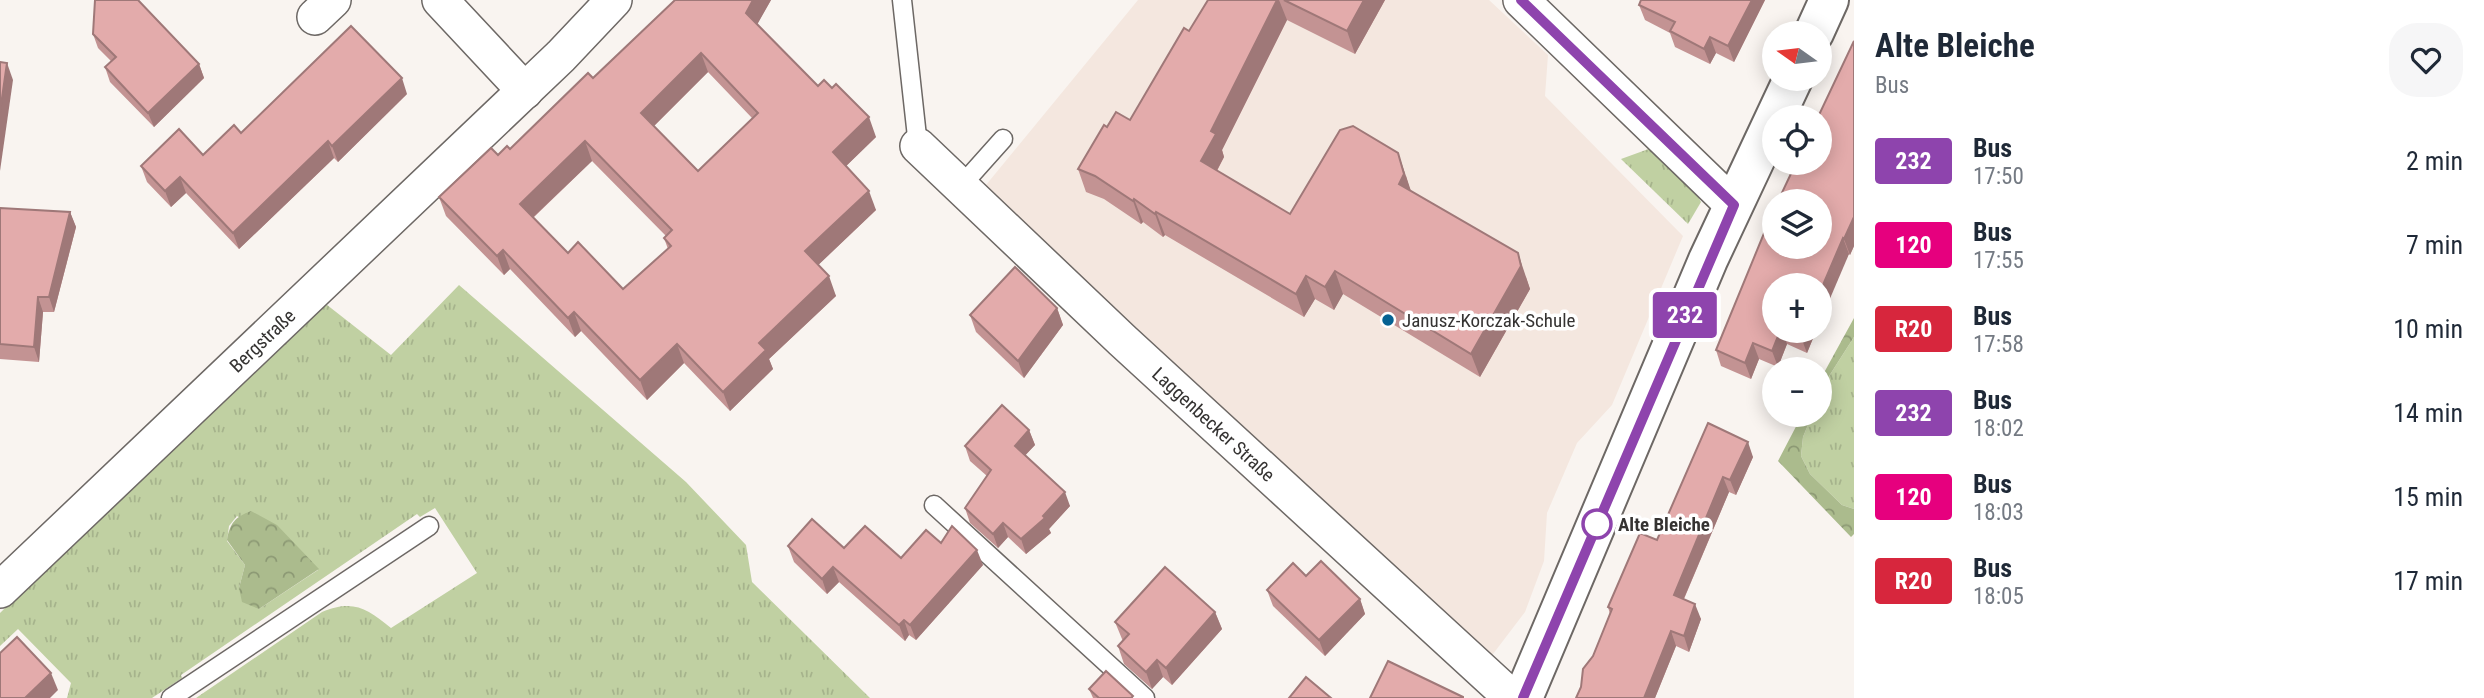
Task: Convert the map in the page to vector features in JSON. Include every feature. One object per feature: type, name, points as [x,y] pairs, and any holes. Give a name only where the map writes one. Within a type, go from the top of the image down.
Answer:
[{"type":"street","points":[[440,0],[525,91]]},
{"type":"street","name":"Bergstraße","points":[[0,590],[525,91],[614,0]]},
{"type":"street","points":[[1521,0],[1734,205]]},
{"type":"street","points":[[1819,21],[1829,0]]},
{"type":"street","points":[[1523,698],[1734,205],[1787,91]]},
{"type":"street","name":"Laggenbecker Straße","points":[[918,146],[1122,340],[1512,698]]},
{"type":"lane","points":[[902,0],[918,146]]},
{"type":"lane","points":[[961,186],[1003,139]]},
{"type":"lane","points":[[934,505],[1145,698]]},
{"type":"lane","points":[[171,698],[429,526]]},
{"type":"shaded area","name":"Janusz-Korczak-Schule","points":[[1138,0],[1489,0],[1548,55],[1545,96],[1683,236],[1612,405],[1577,443],[1547,513],[1544,561],[1525,612],[1493,654],[1476,656],[986,185]]},
{"type":"green space","points":[[1654,147],[1690,182],[1701,202],[1688,224],[1621,159]]},
{"type":"green space","points":[[459,285],[686,482],[746,545],[752,582],[870,698],[196,698],[322,612],[351,606],[367,611],[391,628],[477,573],[435,508],[420,517],[417,514],[181,675],[182,678],[152,698],[67,698],[71,683],[18,629],[0,646],[0,613],[322,301],[391,355]],"holes":[[[237,516],[318,569],[259,609],[239,588],[245,565],[227,541],[229,526]]]},
{"type":"green space","points":[[1854,318],[1854,337],[1832,371],[1832,358]]},
{"type":"green space","points":[[1854,337],[1854,509],[1842,505],[1810,474],[1801,456],[1807,427],[1832,427],[1832,371]]},
{"type":"green space","points":[[1796,427],[1807,427],[1801,456],[1810,474],[1842,505],[1854,509],[1854,534],[1851,537],[1778,461]]},
{"type":"green space","points":[[251,511],[277,525],[319,569],[259,609],[242,602],[239,588],[245,565],[227,540],[234,521]]},
{"type":"building","points":[[95,0],[138,0],[199,64],[148,113],[105,67],[116,57],[93,34]]},
{"type":"building","points":[[675,0],[753,0],[746,13],[818,86],[824,80],[832,88],[836,84],[869,117],[833,152],[869,191],[805,251],[829,276],[759,343],[766,350],[723,392],[677,344],[640,380],[574,312],[568,318],[503,250],[497,256],[439,197],[491,148],[498,155],[507,146],[510,149],[588,73],[593,78]],"holes":[[[701,53],[758,113],[698,171],[641,113]],[[585,141],[672,230],[664,238],[671,246],[623,289],[578,242],[568,253],[520,204]]]},
{"type":"building","name":"Janusz-Korczak-Schule","points":[[1208,0],[1277,0],[1211,131],[1216,134],[1201,161],[1290,214],[1340,130],[1353,126],[1398,153],[1404,174],[1399,184],[1518,253],[1521,266],[1471,354],[1335,271],[1325,287],[1306,276],[1296,294],[1156,212],[1155,214],[1095,176],[1078,169],[1104,125],[1107,127],[1116,112],[1130,120],[1184,28],[1189,31]]},
{"type":"building","points":[[1284,0],[1364,0],[1347,31]]},
{"type":"building","points":[[1641,0],[1752,0],[1728,46],[1710,37],[1704,49],[1670,31],[1675,22],[1639,5]]},
{"type":"building","points":[[351,26],[402,78],[332,146],[328,141],[233,233],[180,177],[165,191],[141,166],[179,129],[203,155],[234,125],[241,133]]},
{"type":"building","points":[[1854,41],[1854,217],[1828,273],[1762,273],[1762,343],[1775,343],[1772,351],[1753,343],[1745,363],[1716,350],[1762,238],[1762,259],[1832,259],[1832,189],[1784,189],[1790,175],[1832,175],[1832,105],[1824,105]]},
{"type":"building","points":[[0,62],[7,63],[0,112]]},
{"type":"building","points":[[0,208],[70,212],[49,297],[38,297],[34,347],[0,344]]},
{"type":"building","points":[[1015,267],[1057,308],[1018,361],[970,315]]},
{"type":"building","points":[[1002,405],[1029,430],[1015,446],[1065,492],[1043,516],[1045,518],[1021,539],[1003,523],[993,534],[965,508],[991,470],[965,446]]},
{"type":"building","points":[[1708,423],[1748,442],[1730,480],[1723,477],[1674,595],[1695,604],[1684,636],[1671,631],[1644,698],[1576,698],[1581,687],[1583,669],[1593,656],[1612,609],[1608,607],[1640,533],[1657,540]]},
{"type":"building","points":[[812,519],[844,548],[865,526],[901,558],[926,530],[941,543],[952,526],[977,550],[910,625],[904,620],[899,625],[833,567],[822,579],[788,546]]},
{"type":"building","points":[[1321,561],[1360,599],[1319,640],[1267,590],[1293,563],[1306,576]]},
{"type":"building","points":[[1165,567],[1215,612],[1166,668],[1157,660],[1146,672],[1118,646],[1129,634],[1115,622]]},
{"type":"building","points":[[17,637],[51,673],[25,698],[0,698],[0,653]]},
{"type":"building","points":[[1388,661],[1463,697],[1463,698],[1370,698]]},
{"type":"building","points":[[1106,671],[1133,696],[1131,698],[1099,698],[1089,689]]},
{"type":"building","points":[[1306,677],[1331,698],[1289,698]]},
{"type":"bus line","name":"232","points":[[1521,0],[1734,205],[1523,698]]},
{"type":"place","name":"Janusz-Korczak-Schule","points":[[1388,320]]},
{"type":"place","name":"Alte Bleiche","points":[[1597,524]]}]
